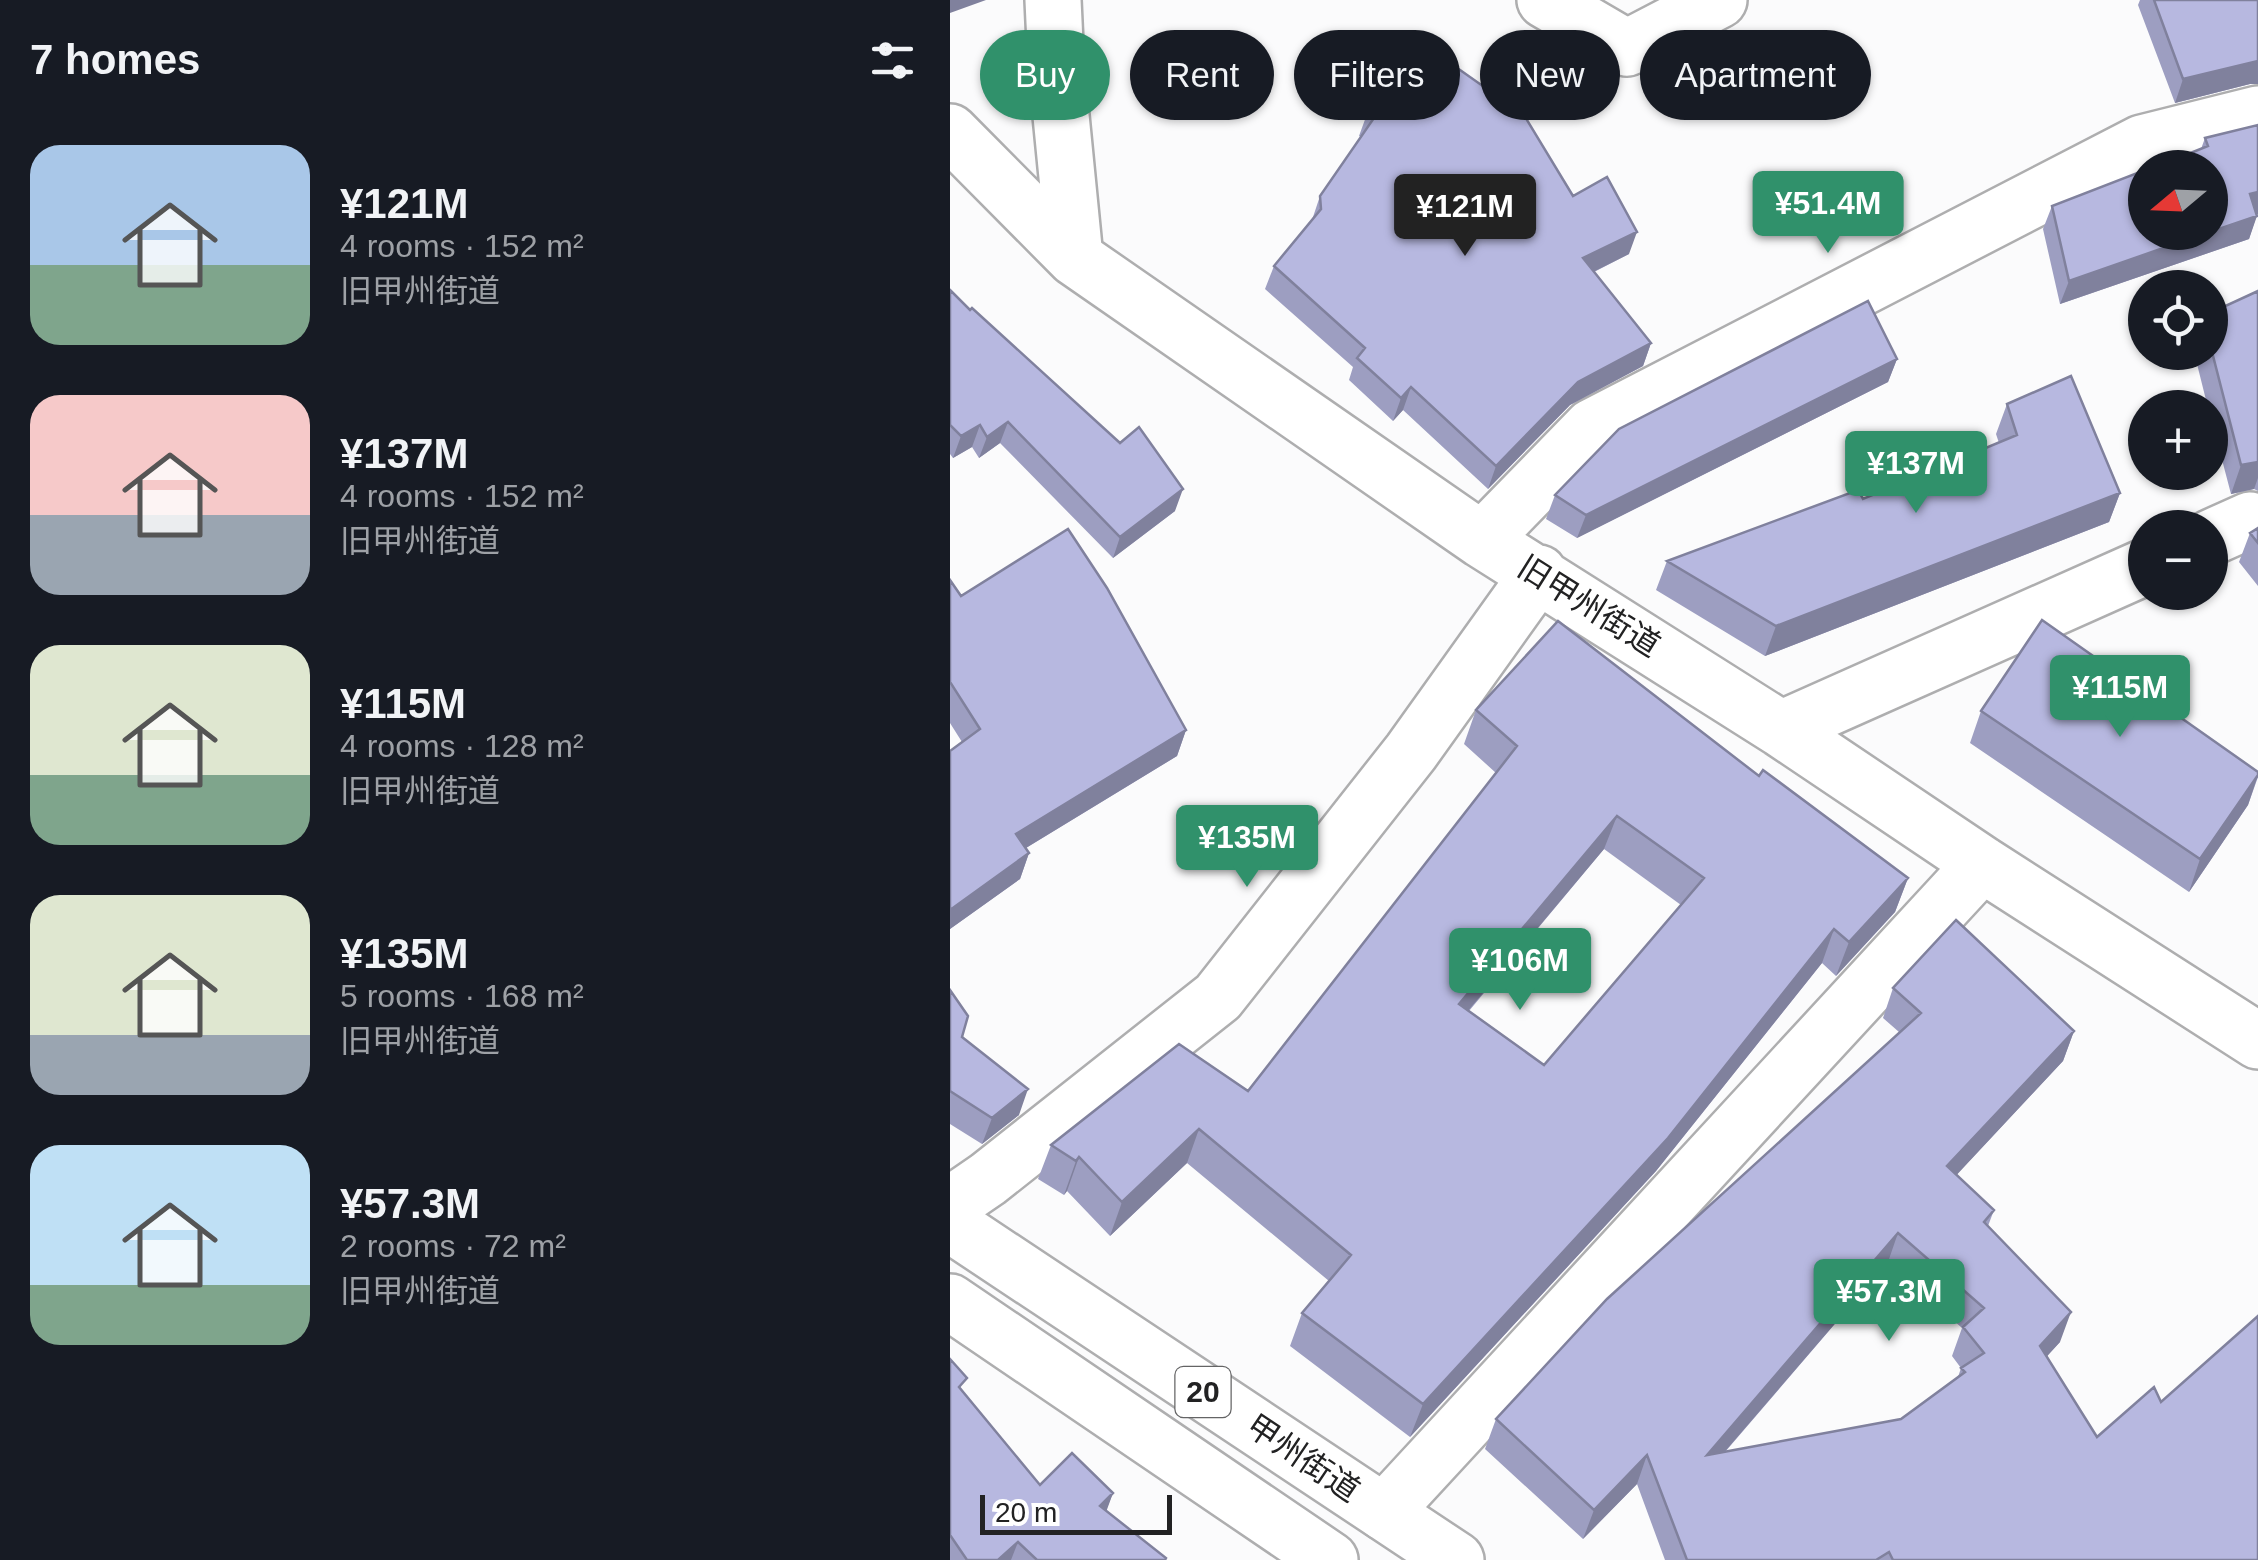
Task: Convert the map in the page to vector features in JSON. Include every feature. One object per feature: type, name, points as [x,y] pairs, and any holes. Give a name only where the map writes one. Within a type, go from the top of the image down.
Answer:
[{"type":"main road","points":[[1053,0],[1075,258]]},
{"type":"main road","points":[[1545,0],[1627,48],[1719,0]]},
{"type":"main road","points":[[1482,540],[1592,427],[2142,143],[2258,114]]},
{"type":"main road","name":"旧甲州街道","points":[[959,157],[1075,258],[1482,540],[1782,729],[1982,864],[2258,1041]]},
{"type":"main road","points":[[950,1205],[1218,996],[1411,752],[1539,573]]},
{"type":"main road","points":[[1782,729],[2128,575]]},
{"type":"main road","points":[[1384,1512],[1982,864]]},
{"type":"main road","name":"甲州街道","points":[[950,1224],[1456,1560]]},
{"type":"main road","name":"20","points":[[950,1302],[1330,1560]]},
{"type":"building","points":[[2154,0],[2258,0],[2258,61],[2183,79]]},
{"type":"building","points":[[1460,70],[1480,84],[1480,120],[1527,120],[1573,196],[1607,177],[1637,232],[1583,258],[1651,343],[1578,382],[1496,466],[1411,387],[1401,398],[1357,358],[1365,348],[1274,266],[1321,209],[1320,196],[1373,120],[1460,120]]},
{"type":"building","points":[[2258,125],[2258,192],[2250,194],[2257,216],[2228,226],[2228,150],[2198,150],[2208,146],[2205,138]]},
{"type":"building","points":[[2128,177],[2128,250],[2158,250],[2069,281],[2052,206]]},
{"type":"building","points":[[950,290],[1120,443],[1139,427],[1183,489],[1120,537],[1008,422],[987,437],[980,425],[961,436],[950,425]]},
{"type":"building","points":[[2258,291],[2258,462],[2241,465],[2228,414],[2228,390],[2222,390],[2217,370],[2228,370],[2228,305]]},
{"type":"building","points":[[1868,301],[1897,359],[1586,515],[1555,495],[1619,429]]},
{"type":"building","points":[[2071,376],[2120,493],[1776,626],[1667,561],[1858,490],[1863,499],[2017,435],[2007,404]]},
{"type":"building","points":[[1068,529],[1107,588],[1186,730],[1016,834],[1029,853],[950,910],[950,751],[980,729],[950,682],[950,580],[961,596]]},
{"type":"building","points":[[2042,620],[2258,772],[2200,859],[1981,711]]},
{"type":"building","points":[[1558,621],[1759,776],[1763,770],[1908,878],[1849,942],[1834,929],[1668,1138],[1423,1404],[1302,1313],[1351,1255],[1199,1129],[1122,1202],[1079,1157],[1076,1161],[1051,1145],[1179,1044],[1248,1091],[1517,746],[1476,710]],"holes":[[[1617,816],[1704,878],[1544,1065],[1459,1004]]]},
{"type":"building","points":[[1956,920],[2074,1031],[1947,1166],[1994,1210],[1984,1222],[2071,1312],[2040,1346],[2097,1437],[2154,1387],[2161,1402],[2258,1316],[2258,1560],[1893,1560],[1889,1552],[1876,1560],[1687,1560],[1647,1455],[1594,1510],[1496,1419],[1607,1299],[1921,1013],[1893,988]],"holes":[[[1898,1233],[1984,1308],[1963,1327],[1984,1353],[1961,1368],[1965,1372],[1901,1419],[1707,1455]]]},
{"type":"building","points":[[950,990],[968,1016],[962,1037],[1028,1089],[992,1118],[950,1091]]},
{"type":"building","points":[[950,1359],[967,1378],[959,1387],[1040,1485],[1072,1453],[1113,1493],[1100,1506],[1165,1560],[1037,1560],[1018,1542],[998,1560],[967,1560],[950,1535]]}]
